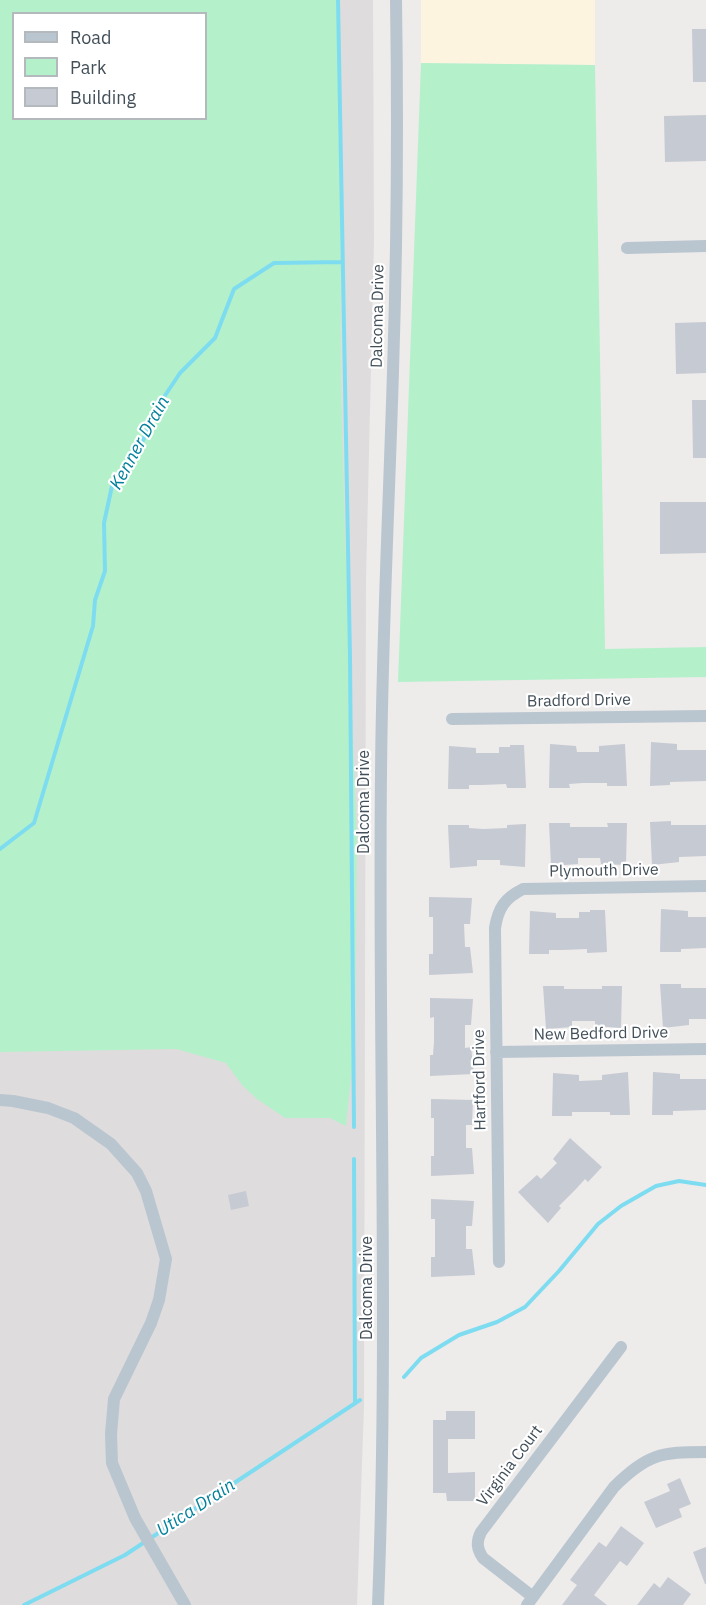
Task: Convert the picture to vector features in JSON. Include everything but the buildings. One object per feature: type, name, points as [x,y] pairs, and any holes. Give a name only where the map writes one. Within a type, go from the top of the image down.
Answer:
[{"type":"street","name":"Dalcoma Drive","points":[[378,1605],[383,1426],[380,857],[382,657],[397,234],[396,0]]},
{"type":"street","points":[[627,248],[706,246]]},
{"type":"street","name":"Bradford Drive","points":[[452,719],[706,716]]},
{"type":"street","name":"Plymouth Drive","points":[[506,900],[523,890],[706,886]]},
{"type":"street","name":"Hartford Drive","points":[[499,1262],[495,928],[501,906],[506,900]]},
{"type":"street","name":"New Bedford Drive","points":[[496,1052],[706,1049]]},
{"type":"street","points":[[0,1100],[48,1108],[74,1118],[111,1144],[137,1173],[146,1191],[166,1259],[159,1300],[152,1323],[114,1400],[111,1434],[112,1463],[135,1518],[185,1605]]},
{"type":"street","name":"Virginia Court","points":[[530,1601],[483,1558],[478,1552],[478,1539],[621,1347]]},
{"type":"street","points":[[530,1601],[614,1487],[630,1471],[647,1459],[675,1453],[706,1452]]},
{"type":"shaded area","points":[[0,0],[373,0],[374,239],[366,580],[364,1407],[357,1605],[0,1605]]},
{"type":"shaded area","points":[[421,0],[595,0],[595,65],[421,63]]},
{"type":"green space","points":[[0,0],[340,0],[341,384],[357,840],[355,1037],[346,1126],[330,1118],[285,1118],[257,1099],[242,1085],[226,1063],[176,1049],[0,1052]]},
{"type":"green space","points":[[421,63],[595,65],[605,649],[706,647],[706,677],[398,682]]},
{"type":"waterway","points":[[338,0],[350,657],[354,1127]]},
{"type":"waterway","name":"Kenner Drain","points":[[0,849],[34,823],[93,626],[95,600],[105,571],[104,523],[112,486],[138,452],[156,409],[180,373],[215,338],[234,289],[274,263],[342,262]]},
{"type":"waterway","points":[[354,1159],[355,1403]]},
{"type":"waterway","name":"Utica Drain","points":[[404,1377],[421,1358],[459,1335],[497,1322],[525,1307],[598,1224],[621,1206],[656,1186],[679,1181],[706,1185]]},
{"type":"waterway","name":"Utica Drain","points":[[24,1605],[125,1555],[360,1400]]}]
